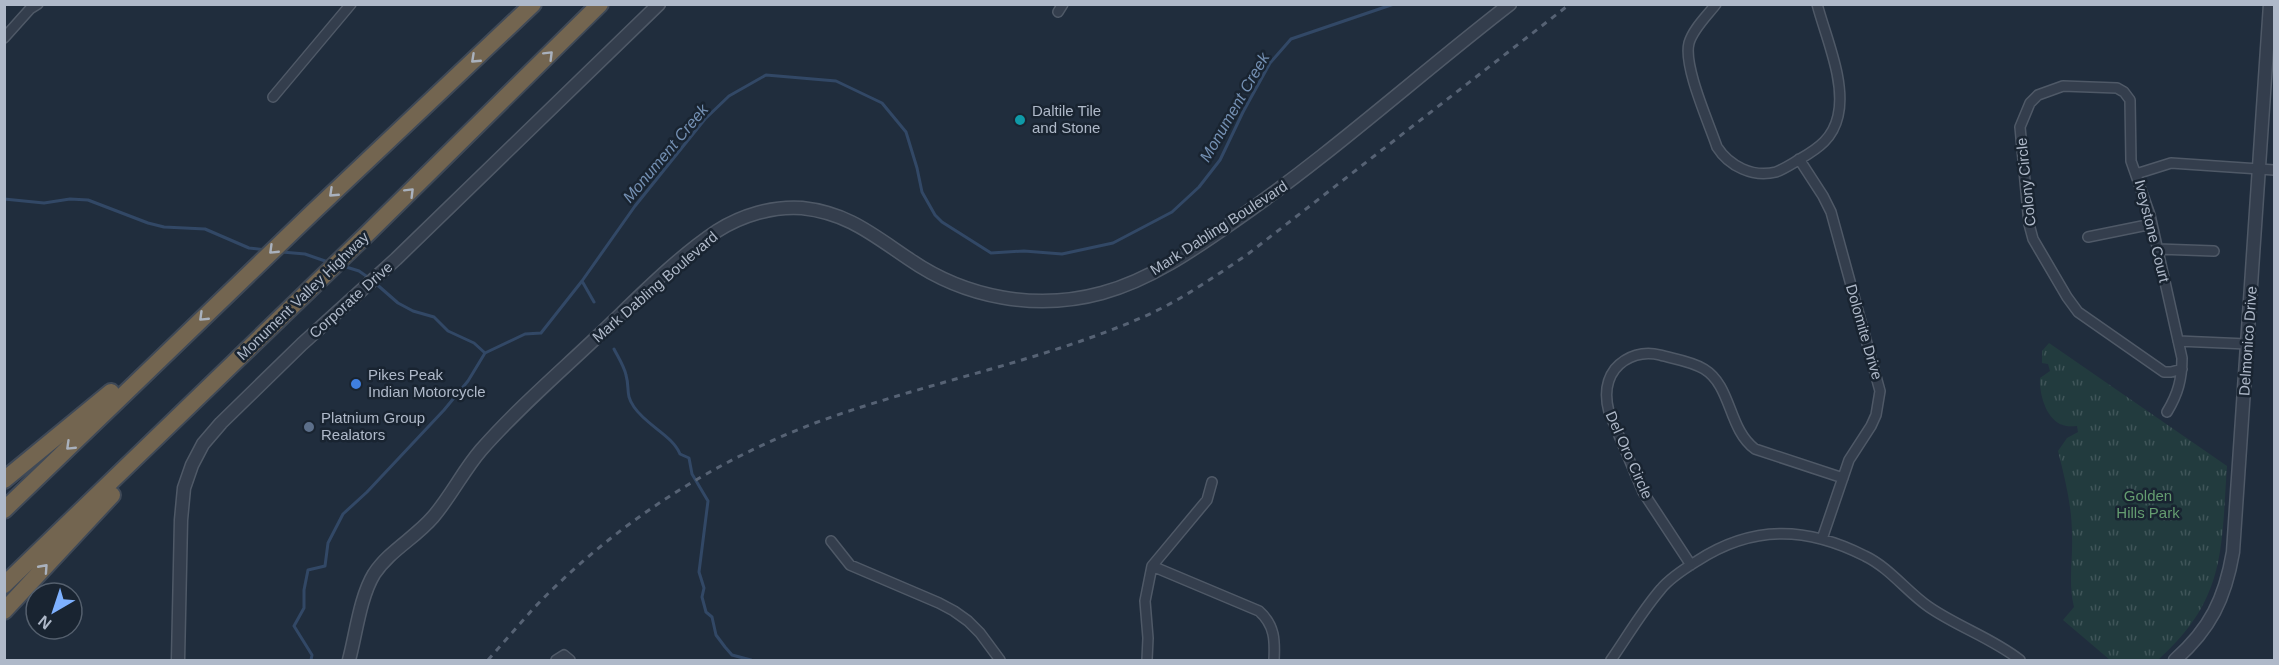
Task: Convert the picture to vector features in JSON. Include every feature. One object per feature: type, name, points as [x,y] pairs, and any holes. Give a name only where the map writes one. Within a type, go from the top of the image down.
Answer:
[{"type":"highway","points":[[4,510],[533,4]]},
{"type":"highway","name":"Monument Valley Highway","points":[[4,585],[368,233],[600,4]]},
{"type":"highway","points":[[4,480],[109,393],[172,347]]},
{"type":"highway","points":[[4,611],[156,450],[217,379]]},
{"type":"street","points":[[4,38],[30,9],[38,4]]},
{"type":"street","points":[[273,97],[351,4]]},
{"type":"street","name":"Corporate Drive","points":[[178,660],[181,520],[184,488],[203,444],[221,423],[302,344],[396,260],[658,4]]},
{"type":"street","name":"Mark Dabling Boulevard","points":[[349,660],[368,587],[381,564],[428,524],[479,452],[531,398],[651,287],[719,230],[757,213],[780,208],[823,211],[847,219],[866,229],[923,268],[968,290],[1014,300],[1042,300],[1100,293],[1136,281],[1178,258],[1272,195],[1510,4]]},
{"type":"street","points":[[1716,4],[1692,35],[1688,55],[1689,64],[1717,147],[1731,164],[1758,173],[1779,171],[1819,147],[1827,140],[1835,124],[1840,102],[1840,87],[1817,4]]},
{"type":"street","name":"Delmonico Drive","points":[[2175,660],[2194,643],[2216,611],[2229,577],[2233,552],[2259,169],[2271,35],[2271,4]]},
{"type":"street","name":"Colony Circle","points":[[2136,174],[2130,162],[2130,100],[2124,92],[2117,88],[2063,86],[2038,95],[2030,103],[2020,127],[2029,224],[2033,239],[2078,312],[2164,372],[2182,369]]},
{"type":"street","name":"Dolomite Drive","points":[[1799,159],[1831,212],[1880,390],[1876,415],[1849,460],[1822,539]]},
{"type":"street","name":"Iveystone Court","points":[[2182,369],[2182,358],[2158,249],[2136,174],[2171,163],[2274,170]]},
{"type":"street","points":[[2088,237],[2152,224]]},
{"type":"street","points":[[2158,249],[2214,251]]},
{"type":"street","points":[[2178,341],[2247,344]]},
{"type":"street","name":"Del Oro Circle","points":[[1691,565],[1644,492],[1609,412],[1606,401],[1610,379],[1616,368],[1626,359],[1636,354],[1650,352],[1705,370],[1719,386],[1739,432],[1746,442],[1755,449],[1843,478]]},
{"type":"street","points":[[2167,412],[2176,397],[2182,369]]},
{"type":"street","points":[[1147,660],[1148,638],[1144,601],[1152,566],[1207,500],[1212,482]]},
{"type":"street","points":[[1611,660],[1662,588],[1691,565],[1718,547],[1752,536],[1791,533],[1822,539],[1865,556],[1879,564],[1928,606],[1997,644],[2020,660]]},
{"type":"street","points":[[831,541],[850,565],[954,611],[974,627],[1000,660]]},
{"type":"street","points":[[1152,566],[1259,611],[1269,622],[1275,635],[1274,660]]},
{"type":"green space","name":"Golden Hills Park","points":[[2049,343],[2227,466],[2223,524],[2216,572],[2197,616],[2180,638],[2158,660],[2110,660],[2063,620],[2074,607],[2071,580],[2072,524],[2068,493],[2058,451],[2067,438],[2078,432],[2077,426],[2065,426],[2052,418],[2042,398],[2040,378],[2050,371],[2048,364],[2042,363],[2042,351]]},
{"type":"waterway","name":"Monument Creek","points":[[311,660],[312,655],[294,626],[304,608],[304,590],[308,570],[325,566],[328,543],[343,514],[367,492],[444,410],[468,381],[485,353],[525,334],[541,333],[582,281],[635,206],[705,119],[729,96],[766,75],[836,81],[882,103],[906,132],[922,192],[935,215],[942,222],[991,253],[1024,251],[1062,254],[1113,243],[1172,212],[1199,187],[1220,160],[1270,63],[1291,39],[1394,4]]},
{"type":"waterway","points":[[4,199],[44,203],[70,199],[88,200],[148,223],[164,227],[205,229],[249,248],[266,250]]},
{"type":"waterway","points":[[282,252],[305,254],[328,262]]},
{"type":"waterway","points":[[343,266],[359,271],[369,278]]},
{"type":"waterway","points":[[582,281],[594,302]]},
{"type":"waterway","points":[[374,282],[398,303],[413,311],[434,317],[448,331],[474,343],[485,353]]},
{"type":"waterway","points":[[614,349],[625,372],[629,395],[634,407],[671,441],[680,454],[689,458],[692,474],[708,501],[699,572],[704,588],[702,597],[706,612],[712,617],[716,635],[732,655],[751,660]]},
{"type":"railway","points":[[488,660],[533,609],[595,551],[664,500],[737,457],[815,423],[856,409],[1103,333],[1157,311],[1184,296],[1248,254],[1570,4]]},
{"type":"place","name":"Daltile Tile and Stone","points":[[1020,120]]},
{"type":"place","name":"Pikes Peak Indian Motorcycle","points":[[356,384]]},
{"type":"place","name":"Platnium Group Realators","points":[[309,427]]}]
